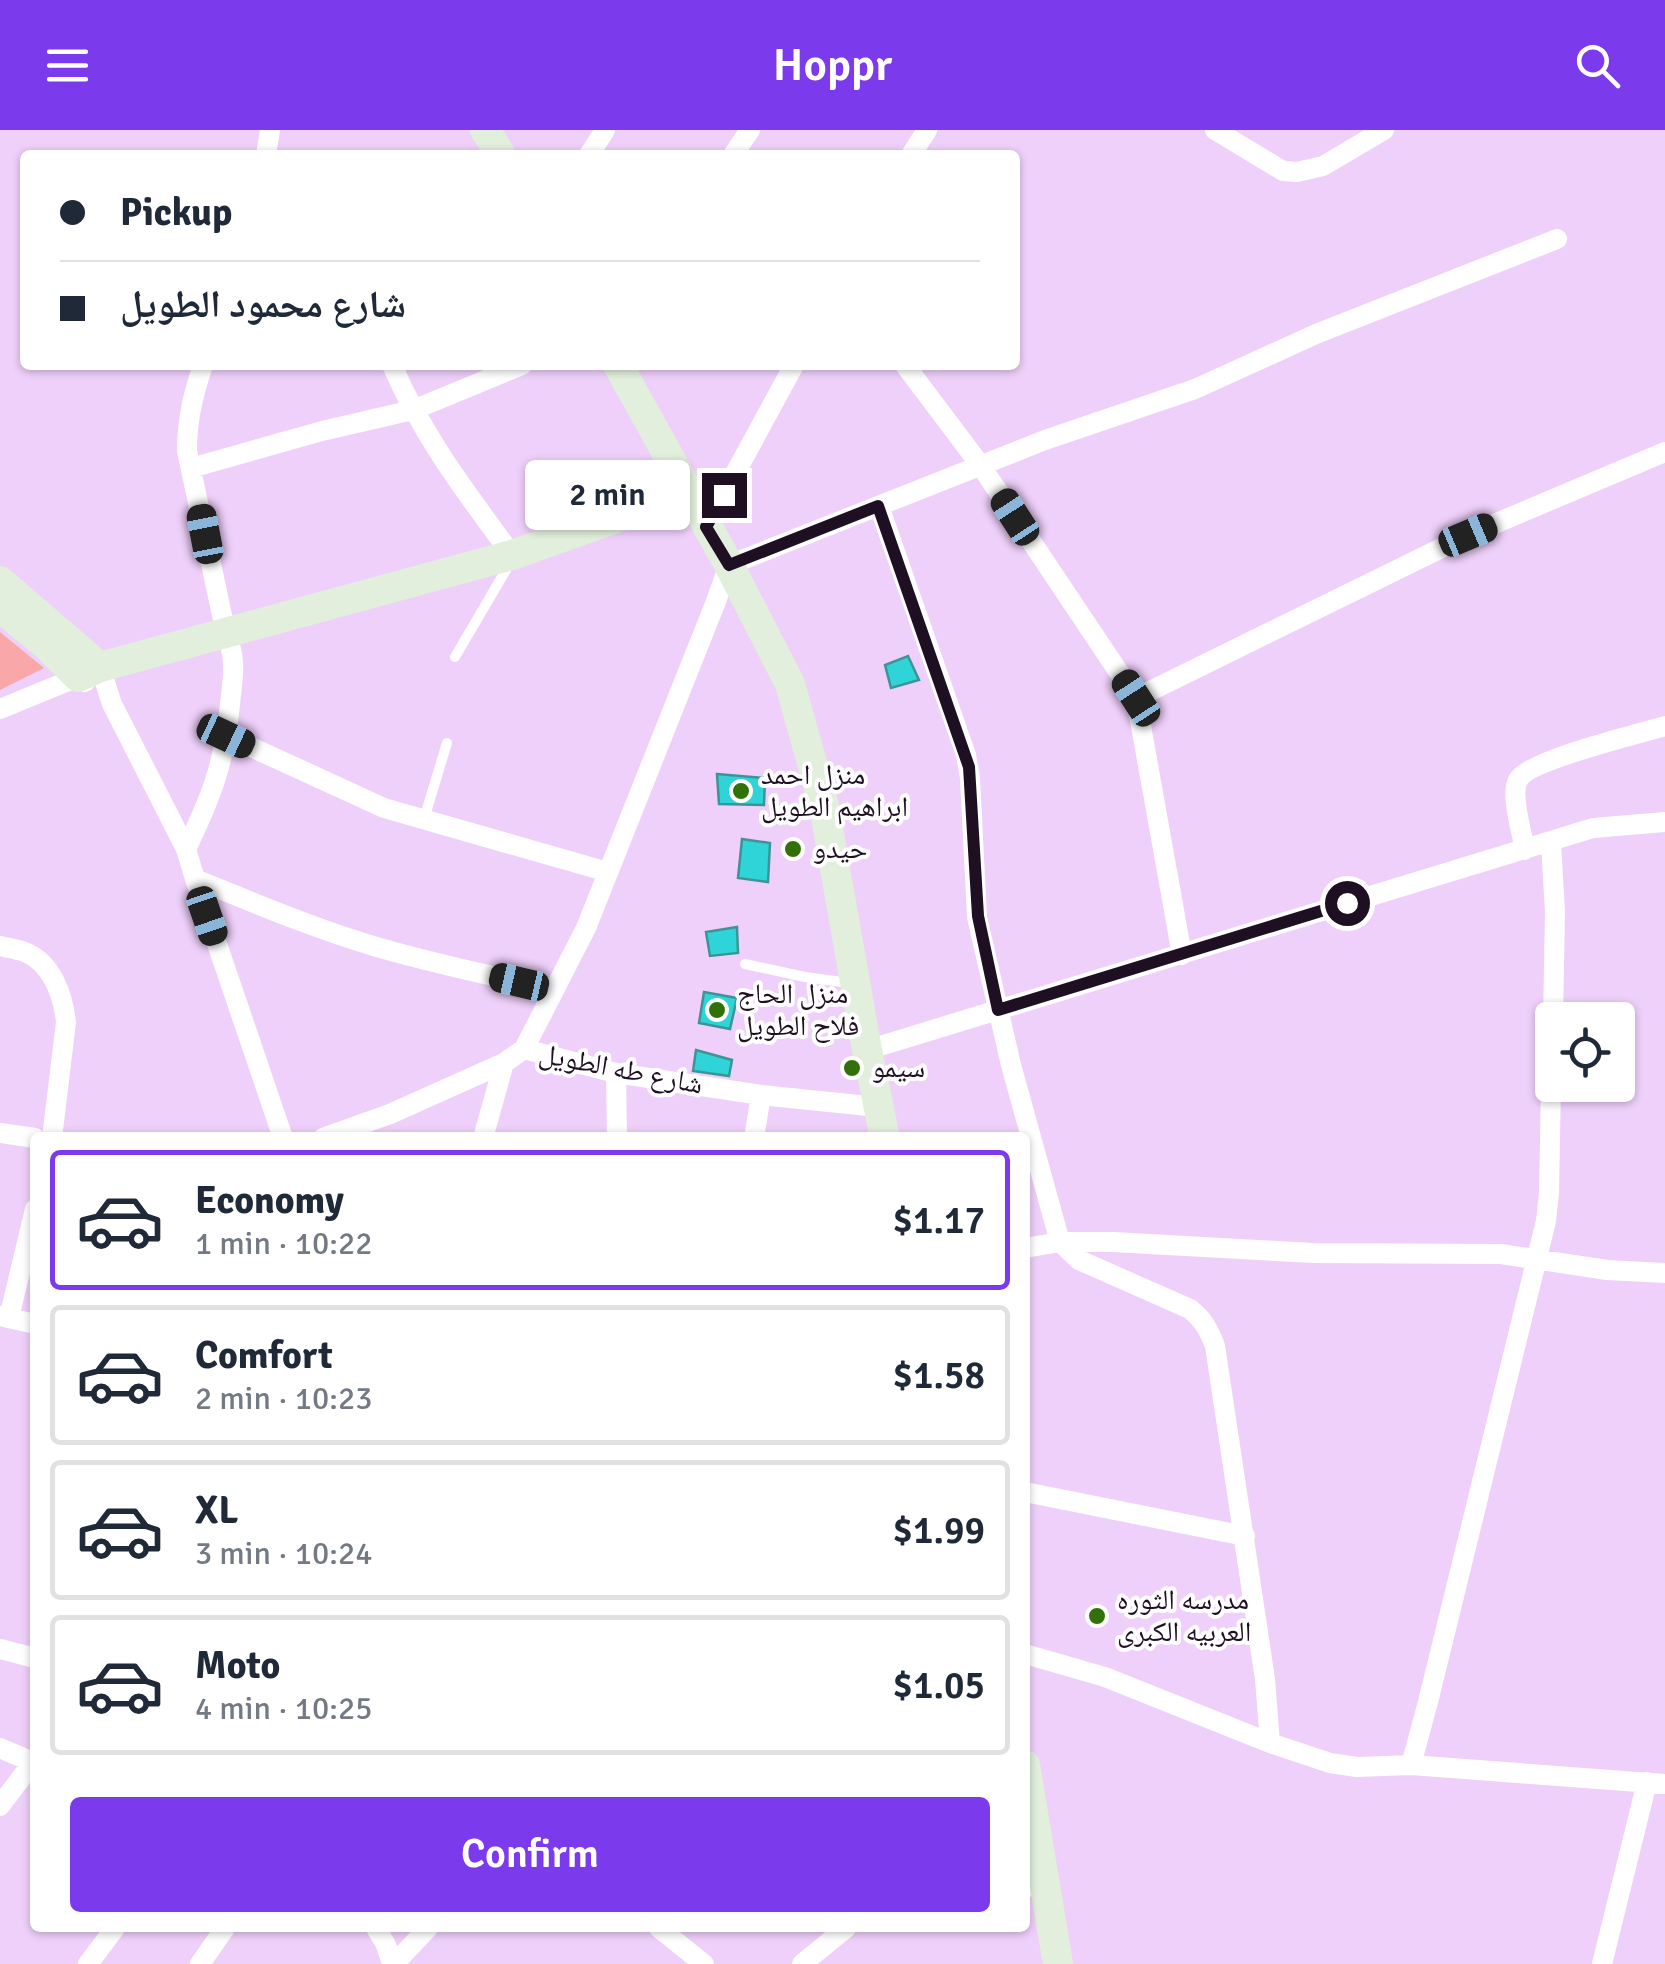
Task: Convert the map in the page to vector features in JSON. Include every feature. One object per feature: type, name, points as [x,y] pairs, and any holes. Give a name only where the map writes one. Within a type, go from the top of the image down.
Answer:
[{"type":"street","points":[[1215,130],[1283,171],[1297,172],[1323,166],[1384,130]]},
{"type":"street","points":[[524,1049],[586,928],[729,565],[1045,440],[1195,388],[1316,334],[1557,239]]},
{"type":"street","points":[[186,848],[210,800],[226,736],[235,660],[187,452],[190,404],[201,370]]},
{"type":"street","points":[[394,370],[450,473],[512,554]]},
{"type":"street","points":[[191,468],[413,410],[510,370]]},
{"type":"street","points":[[621,370],[785,671],[796,702],[824,806],[884,1132]]},
{"type":"street","points":[[706,527],[791,370]]},
{"type":"street","points":[[910,370],[981,466],[1136,698],[1182,956]]},
{"type":"street","points":[[1136,698],[1468,535],[1665,452]]},
{"type":"street","points":[[0,709],[89,672],[512,554],[688,492]]},
{"type":"street","points":[[878,506],[969,767],[978,916],[1030,1132]]},
{"type":"street","points":[[0,582],[89,672],[112,704],[186,848],[281,1132]]},
{"type":"street","points":[[0,607],[46,646],[89,672]]},
{"type":"street","points":[[1525,850],[1516,798],[1522,774],[1546,761],[1665,726]]},
{"type":"street","points":[[226,736],[362,800],[608,872]]},
{"type":"street","points":[[867,1050],[1593,828],[1665,822]]},
{"type":"street","points":[[1550,843],[1555,912],[1553,1002]]},
{"type":"street","points":[[195,879],[306,924],[368,944],[554,990]]},
{"type":"street","points":[[0,946],[27,952],[45,967],[64,1006],[66,1022],[53,1132]]},
{"type":"street","name":"شارع طه الطويل","points":[[340,1132],[504,1063],[524,1049],[616,1073],[761,1095],[878,1107]]},
{"type":"street","points":[[485,1132],[504,1063]]},
{"type":"street","points":[[616,1073],[617,1132]]},
{"type":"street","points":[[755,1132],[761,1095]]},
{"type":"street","points":[[1411,1764],[1538,1259],[1549,1193],[1551,1102]]},
{"type":"street","points":[[0,1133],[30,1137]]},
{"type":"street","points":[[1030,1134],[1060,1242],[1079,1260],[1190,1309],[1210,1330],[1220,1366],[1265,1679],[1270,1743]]},
{"type":"street","points":[[30,1226],[4,1317],[30,1323]]},
{"type":"street","points":[[1030,1247],[1060,1242],[1113,1242],[1313,1253],[1502,1254],[1607,1270],[1665,1274]]},
{"type":"street","points":[[1030,1493],[1244,1536]]},
{"type":"street","points":[[0,1649],[30,1657]]},
{"type":"street","points":[[1030,1655],[1106,1678],[1330,1763],[1357,1767],[1411,1764],[1656,1783],[1602,1964]]},
{"type":"street","points":[[0,1748],[30,1760]]},
{"type":"street","points":[[0,1806],[30,1767]]},
{"type":"street","points":[[1030,1851],[1041,1964]]},
{"type":"street","points":[[1032,1886],[1058,1964]]},
{"type":"street","points":[[88,1964],[112,1932]]},
{"type":"street","points":[[200,1964],[222,1932]]},
{"type":"street","points":[[378,1932],[393,1964],[424,1932]]},
{"type":"street","points":[[664,1932],[704,1964]]},
{"type":"street","points":[[802,1964],[841,1932]]},
{"type":"lane","points":[[455,658],[508,568],[512,554]]},
{"type":"lane","points":[[423,820],[447,744]]},
{"type":"lane","points":[[745,964],[856,984]]},
{"type":"shaded area","points":[[0,632],[44,668],[0,690]]},
{"type":"building","points":[[908,656],[919,680],[891,688],[885,665]]},
{"type":"building","name":"منزل احمد ابراهيم الطويل","points":[[717,774],[765,778],[764,805],[719,804]]},
{"type":"building","points":[[742,839],[770,843],[768,882],[738,878]]},
{"type":"building","points":[[737,927],[738,953],[710,956],[706,932]]},
{"type":"building","name":"منزل الحاج فلاح الطويل","points":[[704,992],[737,998],[730,1029],[699,1023]]},
{"type":"building","points":[[696,1050],[732,1060],[729,1076],[693,1071]]},
{"type":"place","name":"منزل احمد ابراهيم الطويل","points":[[741,791]]},
{"type":"place","name":"حيدو","points":[[793,849]]},
{"type":"place","name":"منزل الحاج فلاح الطويل","points":[[717,1010]]},
{"type":"place","name":"سيمو","points":[[852,1068]]},
{"type":"place","name":"مدرسه الثوره العربيه الكبرى","points":[[1097,1616]]},
{"type":"route","points":[[724,495],[706,527],[729,565],[878,506],[969,767],[978,916],[998,1010],[1347,903]]}]
